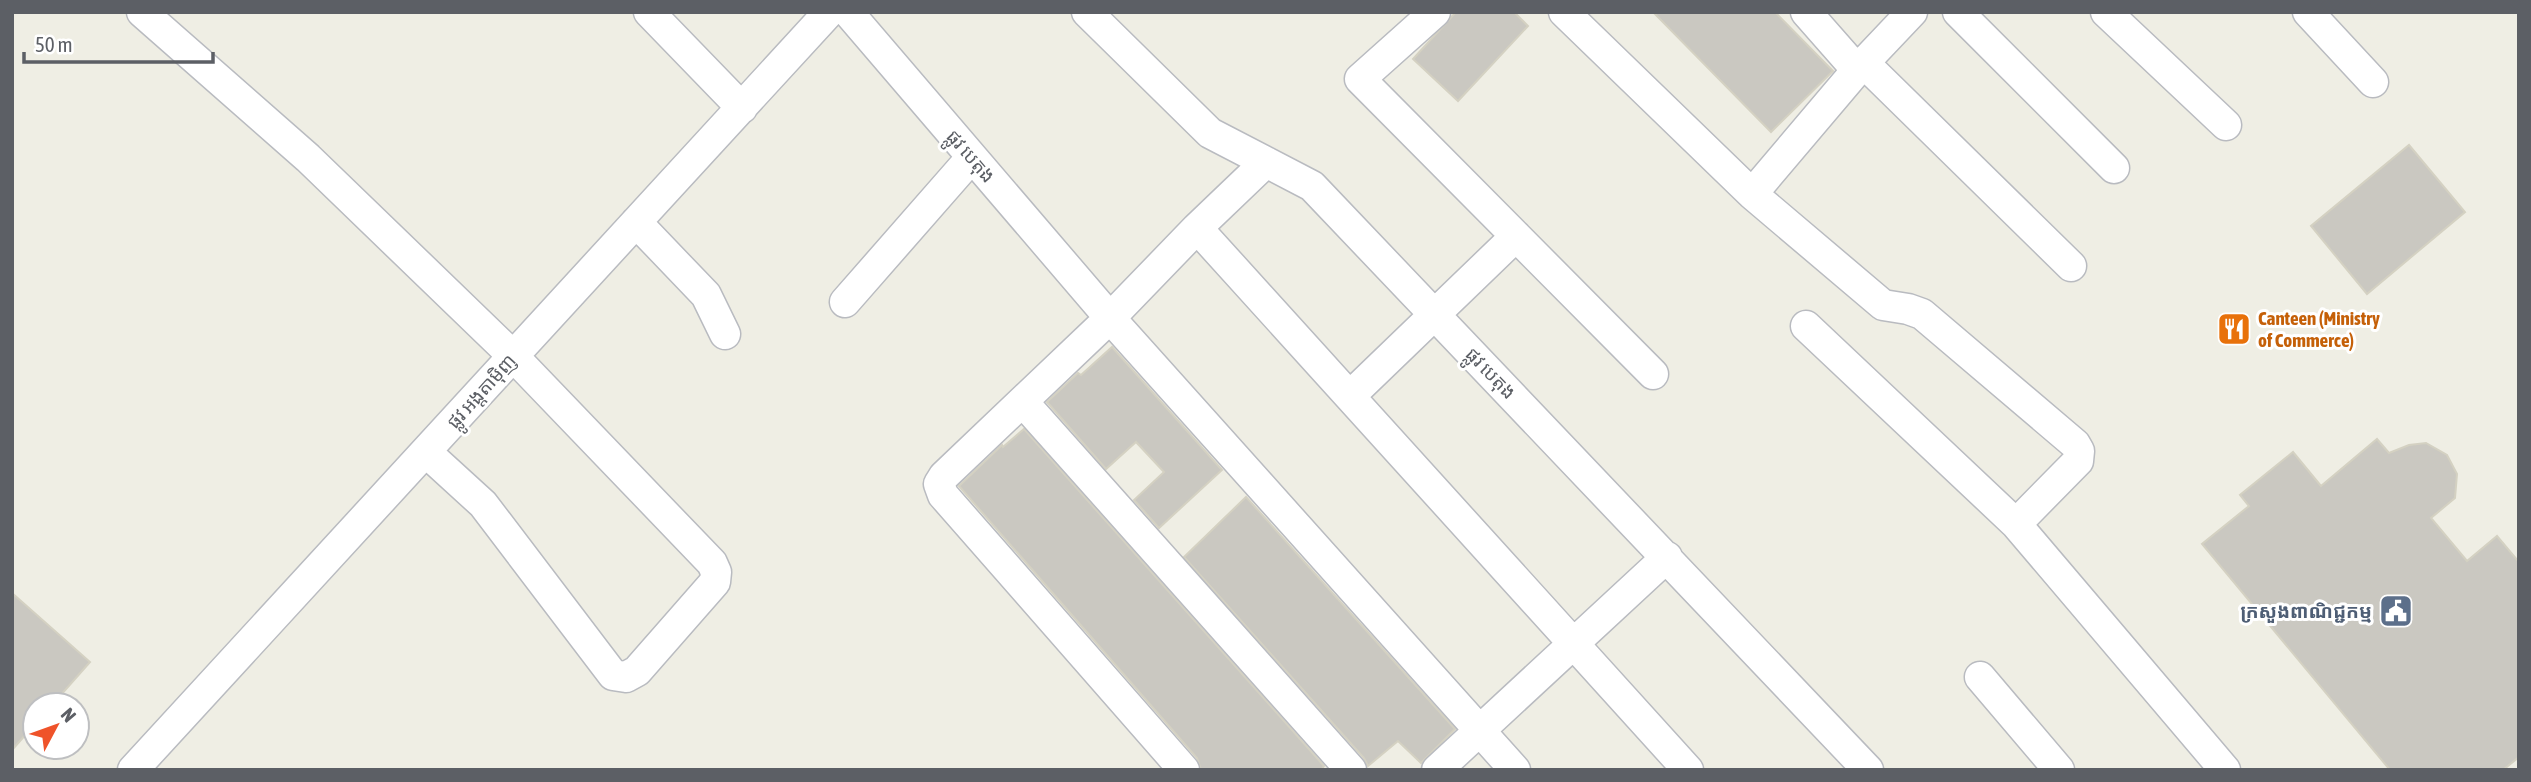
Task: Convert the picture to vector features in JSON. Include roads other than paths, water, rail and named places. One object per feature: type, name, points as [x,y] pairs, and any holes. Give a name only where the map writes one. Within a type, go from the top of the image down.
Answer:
[{"type":"street","points":[[142,12],[308,158],[513,356],[712,563],[716,572],[715,582],[637,671],[626,677],[613,674],[482,504],[426,452]]},
{"type":"street","points":[[649,12],[742,108]]},
{"type":"street","name":"ផ្លូវ អង្តតាម៉ិញ","points":[[133,770],[829,12]]},
{"type":"street","name":"ផ្លូវ បេតុង","points":[[848,12],[1110,318],[1515,770]]},
{"type":"street","name":"ផ្លូវ បេតុង","points":[[1087,12],[1210,133],[1312,186],[1868,770]]},
{"type":"street","points":[[1435,12],[1360,79],[1653,374]]},
{"type":"street","points":[[1564,12],[1752,194],[1883,305],[1922,314],[2075,444],[2079,451],[2078,461],[2016,524]]},
{"type":"street","points":[[1806,12],[1860,67],[2071,266]]},
{"type":"street","points":[[1752,194],[1860,67],[1912,12]]},
{"type":"street","points":[[1958,12],[2114,168]]},
{"type":"street","points":[[2106,12],[2226,125]]},
{"type":"street","points":[[2308,12],[2373,82]]},
{"type":"street","points":[[845,302],[972,157]]},
{"type":"street","points":[[1184,770],[943,495],[939,484],[944,476],[1110,318],[1197,228],[1266,162]]},
{"type":"street","points":[[636,222],[706,295],[725,334]]},
{"type":"street","points":[[1197,228],[1688,770]]},
{"type":"street","points":[[1350,396],[1516,236]]},
{"type":"street","points":[[1807,326],[2016,524],[2225,770]]},
{"type":"street","points":[[1023,402],[1351,770]]},
{"type":"street","points":[[1437,770],[1667,557]]},
{"type":"street","points":[[1980,677],[2059,770]]},
{"type":"place","name":"Canteen (Ministry of Commerce)","points":[[2234,329]]},
{"type":"place","name":"ក្រសួងពាណិជ្ជកម្ម","points":[[2396,611]]}]
